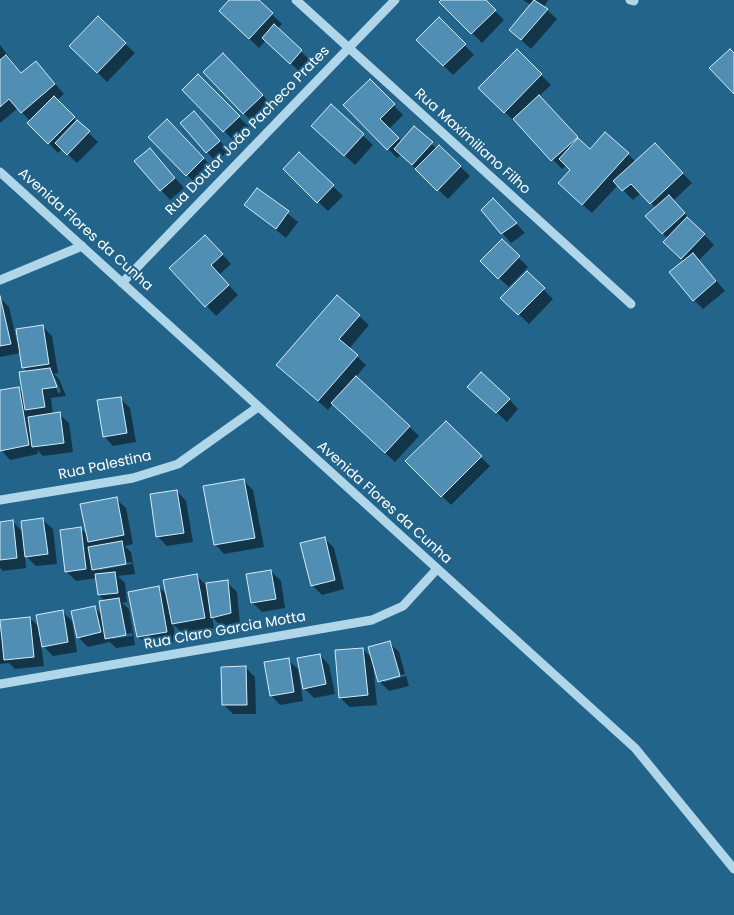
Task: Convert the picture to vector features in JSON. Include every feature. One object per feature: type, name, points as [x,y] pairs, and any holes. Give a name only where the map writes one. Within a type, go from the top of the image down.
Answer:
[{"type":"street","name":"Rua Maximiliano Filho","points":[[296,0],[631,304]]},
{"type":"street","name":"Rua Doutor João Pacheco Prates","points":[[122,283],[395,0]]},
{"type":"street","name":"Avenida Flores da Cunha","points":[[0,172],[635,748],[734,870]]},
{"type":"street","points":[[0,280],[82,246]]},
{"type":"street","name":"Rua Palestina","points":[[0,500],[133,478],[178,464],[258,407]]},
{"type":"street","name":"Rua Claro Garcia Motta","points":[[0,684],[372,620],[403,606],[436,569]]},
{"type":"building","points":[[229,0],[259,0],[273,13],[249,39],[219,11]]},
{"type":"building","points":[[441,0],[486,0],[496,10],[471,34],[439,2]]},
{"type":"building","points":[[534,0],[548,9],[521,40],[509,30]]},
{"type":"building","points":[[98,16],[126,43],[97,73],[69,46]]},
{"type":"building","points":[[439,17],[466,44],[443,66],[416,40]]},
{"type":"building","points":[[274,24],[302,50],[290,64],[262,38]]},
{"type":"building","points":[[517,49],[542,74],[504,113],[478,88]]},
{"type":"building","points":[[730,49],[734,53],[734,94],[709,68]]},
{"type":"building","points":[[223,53],[263,95],[243,114],[203,72]]},
{"type":"building","points":[[6,55],[21,73],[36,61],[55,84],[21,113],[9,99],[0,107],[0,60]]},
{"type":"building","points":[[198,74],[240,116],[223,132],[182,90]]},
{"type":"building","points":[[370,79],[395,104],[380,119],[399,138],[387,150],[343,105]]},
{"type":"building","points":[[539,95],[578,137],[551,161],[513,119]]},
{"type":"building","points":[[54,96],[75,117],[48,144],[27,123]]},
{"type":"building","points":[[331,104],[364,134],[344,156],[311,126]]},
{"type":"building","points":[[194,111],[220,141],[206,153],[180,123]]},
{"type":"building","points":[[167,119],[204,158],[186,176],[148,137]]},
{"type":"building","points":[[77,120],[90,131],[67,155],[55,143]]},
{"type":"building","points":[[414,126],[433,142],[412,165],[394,149]]},
{"type":"building","points":[[605,132],[629,153],[582,205],[558,183],[570,170],[559,159],[578,138],[590,149]]},
{"type":"building","points":[[655,143],[683,173],[650,204],[631,184],[622,191],[613,181]]},
{"type":"building","points":[[439,145],[461,166],[437,191],[415,169]]},
{"type":"building","points":[[150,148],[175,178],[160,191],[134,161]]},
{"type":"building","points":[[299,152],[334,185],[317,203],[283,169]]},
{"type":"building","points":[[257,188],[289,211],[276,229],[244,205]]},
{"type":"building","points":[[669,195],[685,213],[662,234],[645,216]]},
{"type":"building","points":[[493,198],[517,223],[501,234],[481,210]]},
{"type":"building","points":[[687,217],[705,234],[681,259],[663,242]]},
{"type":"building","points":[[205,235],[223,254],[211,265],[229,285],[205,307],[169,268]]},
{"type":"building","points":[[502,239],[520,256],[498,279],[480,261]]},
{"type":"building","points":[[693,253],[716,281],[693,301],[669,272]]},
{"type":"building","points":[[527,271],[545,288],[518,315],[500,298]]},
{"type":"building","points":[[337,295],[360,315],[339,339],[358,355],[318,401],[276,365]]},
{"type":"building","points":[[0,296],[11,344],[0,346]]},
{"type":"building","points":[[43,325],[49,364],[22,368],[16,329]]},
{"type":"building","points":[[50,368],[57,387],[42,389],[45,407],[25,410],[19,372]]},
{"type":"building","points":[[481,372],[510,399],[496,413],[467,387]]},
{"type":"building","points":[[356,376],[410,426],[385,453],[331,403]]},
{"type":"building","points":[[19,387],[29,445],[0,451],[0,390]]},
{"type":"building","points":[[121,397],[127,433],[103,437],[97,400]]},
{"type":"building","points":[[60,412],[64,443],[32,447],[28,417]]},
{"type":"building","points":[[446,421],[482,456],[441,497],[405,461]]},
{"type":"building","points":[[244,479],[255,538],[214,545],[203,486]]},
{"type":"building","points":[[177,490],[184,533],[156,537],[150,494]]},
{"type":"building","points":[[117,497],[124,535],[88,542],[80,504]]},
{"type":"building","points":[[43,518],[48,554],[25,557],[21,521]]},
{"type":"building","points":[[13,520],[17,558],[0,560],[0,522]]},
{"type":"building","points":[[81,527],[86,569],[65,572],[60,530]]},
{"type":"building","points":[[325,537],[335,580],[311,586],[300,543]]},
{"type":"building","points":[[122,541],[126,564],[92,570],[88,547]]},
{"type":"building","points":[[271,570],[276,599],[251,603],[246,574]]},
{"type":"building","points":[[115,572],[118,593],[98,595],[95,574]]},
{"type":"building","points":[[197,574],[205,618],[172,624],[163,580]]},
{"type":"building","points":[[228,580],[231,613],[211,618],[206,583]]},
{"type":"building","points":[[159,586],[167,632],[137,637],[128,592]]},
{"type":"building","points":[[119,598],[126,635],[105,639],[99,601]]},
{"type":"building","points":[[95,606],[101,632],[77,638],[71,611]]},
{"type":"building","points":[[63,610],[68,642],[42,647],[36,615]]},
{"type":"building","points":[[30,617],[34,657],[4,660],[0,620]]},
{"type":"building","points":[[390,641],[400,676],[378,682],[368,647]]},
{"type":"building","points":[[363,648],[368,695],[339,698],[335,650]]},
{"type":"building","points":[[320,654],[326,684],[303,689],[297,658]]},
{"type":"building","points":[[289,658],[294,692],[270,696],[264,662]]},
{"type":"building","points":[[246,666],[247,705],[222,705],[221,667]]}]
